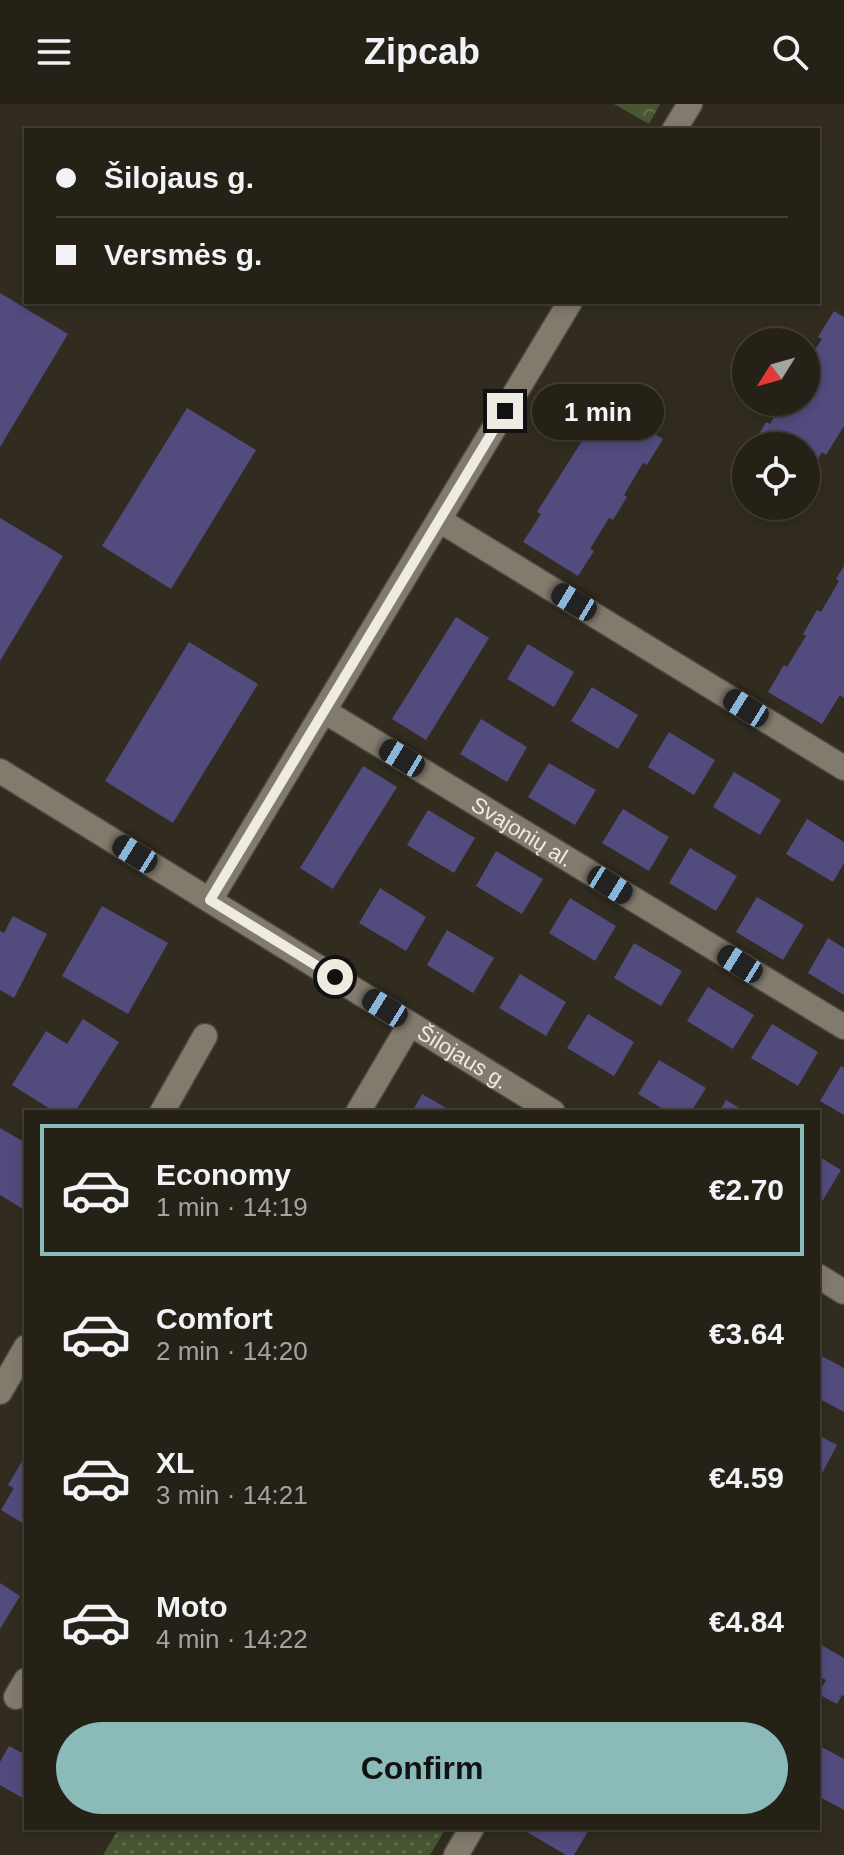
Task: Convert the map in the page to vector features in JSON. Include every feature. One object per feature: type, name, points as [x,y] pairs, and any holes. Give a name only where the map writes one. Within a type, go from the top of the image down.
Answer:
[{"type":"street","points":[[675,128],[690,104]]},
{"type":"street","points":[[210,900],[569,304]]},
{"type":"street","points":[[439,520],[844,768]]},
{"type":"street","name":"Svajonių al.","points":[[324,711],[844,1027]]},
{"type":"street","name":"Šilojaus g.","points":[[0,771],[550,1110]]},
{"type":"street","points":[[359,1110],[410,1024]]},
{"type":"street","points":[[163,1110],[205,1036]]},
{"type":"street","points":[[820,1277],[844,1292]]},
{"type":"street","points":[[0,1392],[24,1350]]},
{"type":"street","points":[[456,1855],[471,1830]]},
{"type":"green space","points":[[614,104],[660,104],[649,124]]},
{"type":"green space","points":[[118,1830],[445,1830],[430,1855],[103,1855]]},
{"type":"building","points":[[0,293],[68,334],[0,447]]},
{"type":"building","points":[[834,311],[844,317],[844,426],[826,455],[822,452],[820,455],[820,432],[760,432],[766,422],[770,424],[775,416],[820,416],[820,334]]},
{"type":"building","points":[[609,406],[663,439],[647,465],[643,463],[624,495],[627,497],[613,520],[609,518],[578,576],[523,542],[541,514],[537,512],[587,433],[591,435]]},
{"type":"building","points":[[187,408],[256,450],[171,589],[102,546]]},
{"type":"building","points":[[0,518],[63,556],[0,661]]},
{"type":"building","points":[[844,566],[844,698],[840,695],[822,724],[768,692],[806,636],[803,634],[817,610],[821,612]]},
{"type":"building","points":[[456,617],[489,638],[426,740],[392,719]]},
{"type":"building","points":[[189,642],[258,684],[173,823],[105,781]]},
{"type":"building","points":[[528,644],[574,672],[554,707],[507,679]]},
{"type":"building","points":[[592,687],[638,715],[618,749],[571,721]]},
{"type":"building","points":[[481,719],[527,747],[507,782],[460,754]]},
{"type":"building","points":[[669,732],[715,760],[694,795],[648,767]]},
{"type":"building","points":[[549,763],[596,790],[575,825],[528,797]]},
{"type":"building","points":[[363,766],[397,787],[333,889],[300,868]]},
{"type":"building","points":[[734,772],[781,800],[760,835],[713,807]]},
{"type":"building","points":[[623,809],[669,837],[649,871],[602,843]]},
{"type":"building","points":[[428,810],[475,838],[454,873],[407,845]]},
{"type":"building","points":[[807,819],[844,842],[844,863],[833,882],[786,854]]},
{"type":"building","points":[[690,848],[737,876],[716,911],[669,883]]},
{"type":"building","points":[[496,851],[543,879],[522,914],[476,886]]},
{"type":"building","points":[[380,888],[426,917],[406,951],[359,923]]},
{"type":"building","points":[[757,897],[804,925],[783,960],[736,932]]},
{"type":"building","points":[[570,898],[616,926],[595,961],[549,933]]},
{"type":"building","points":[[102,906],[168,943],[128,1014],[62,976]]},
{"type":"building","points":[[13,916],[47,934],[14,998],[0,990],[0,931],[4,933]]},
{"type":"building","points":[[447,930],[494,958],[473,993],[427,965]]},
{"type":"building","points":[[828,938],[844,948],[844,995],[808,973]]},
{"type":"building","points":[[634,943],[682,971],[661,1006],[614,978]]},
{"type":"building","points":[[520,974],[566,1002],[546,1036],[499,1008]]},
{"type":"building","points":[[708,987],[754,1015],[733,1049],[687,1021]]},
{"type":"building","points":[[588,1014],[634,1042],[614,1076],[567,1048]]},
{"type":"building","points":[[83,1019],[119,1042],[76,1110],[52,1110],[12,1085],[46,1031],[67,1044]]},
{"type":"building","points":[[772,1024],[818,1052],[798,1086],[751,1058]]},
{"type":"building","points":[[659,1060],[706,1088],[692,1110],[665,1110],[638,1094]]},
{"type":"building","points":[[841,1066],[844,1068],[844,1115],[820,1101]]},
{"type":"building","points":[[422,1094],[450,1110],[413,1110]]},
{"type":"building","points":[[726,1100],[743,1110],[720,1110]]},
{"type":"building","points":[[0,1128],[24,1142],[23,1209],[0,1195]]},
{"type":"building","points":[[820,1157],[841,1170],[820,1205]]},
{"type":"building","points":[[820,1355],[844,1368],[844,1412],[820,1399]]},
{"type":"building","points":[[820,1436],[837,1445],[820,1477]]},
{"type":"building","points":[[24,1458],[24,1524],[1,1510],[14,1488],[8,1485]]},
{"type":"building","points":[[0,1583],[20,1596],[0,1629]]},
{"type":"building","points":[[820,1644],[844,1658],[844,1696],[837,1704],[820,1695],[826,1680],[820,1677]]},
{"type":"building","points":[[9,1746],[24,1754],[24,1799],[0,1785],[0,1762]]},
{"type":"building","points":[[820,1746],[844,1759],[844,1810],[820,1797]]},
{"type":"building","points":[[589,1830],[574,1855],[566,1855],[527,1832]]},
{"type":"route","points":[[335,977],[210,900],[505,411]]}]
